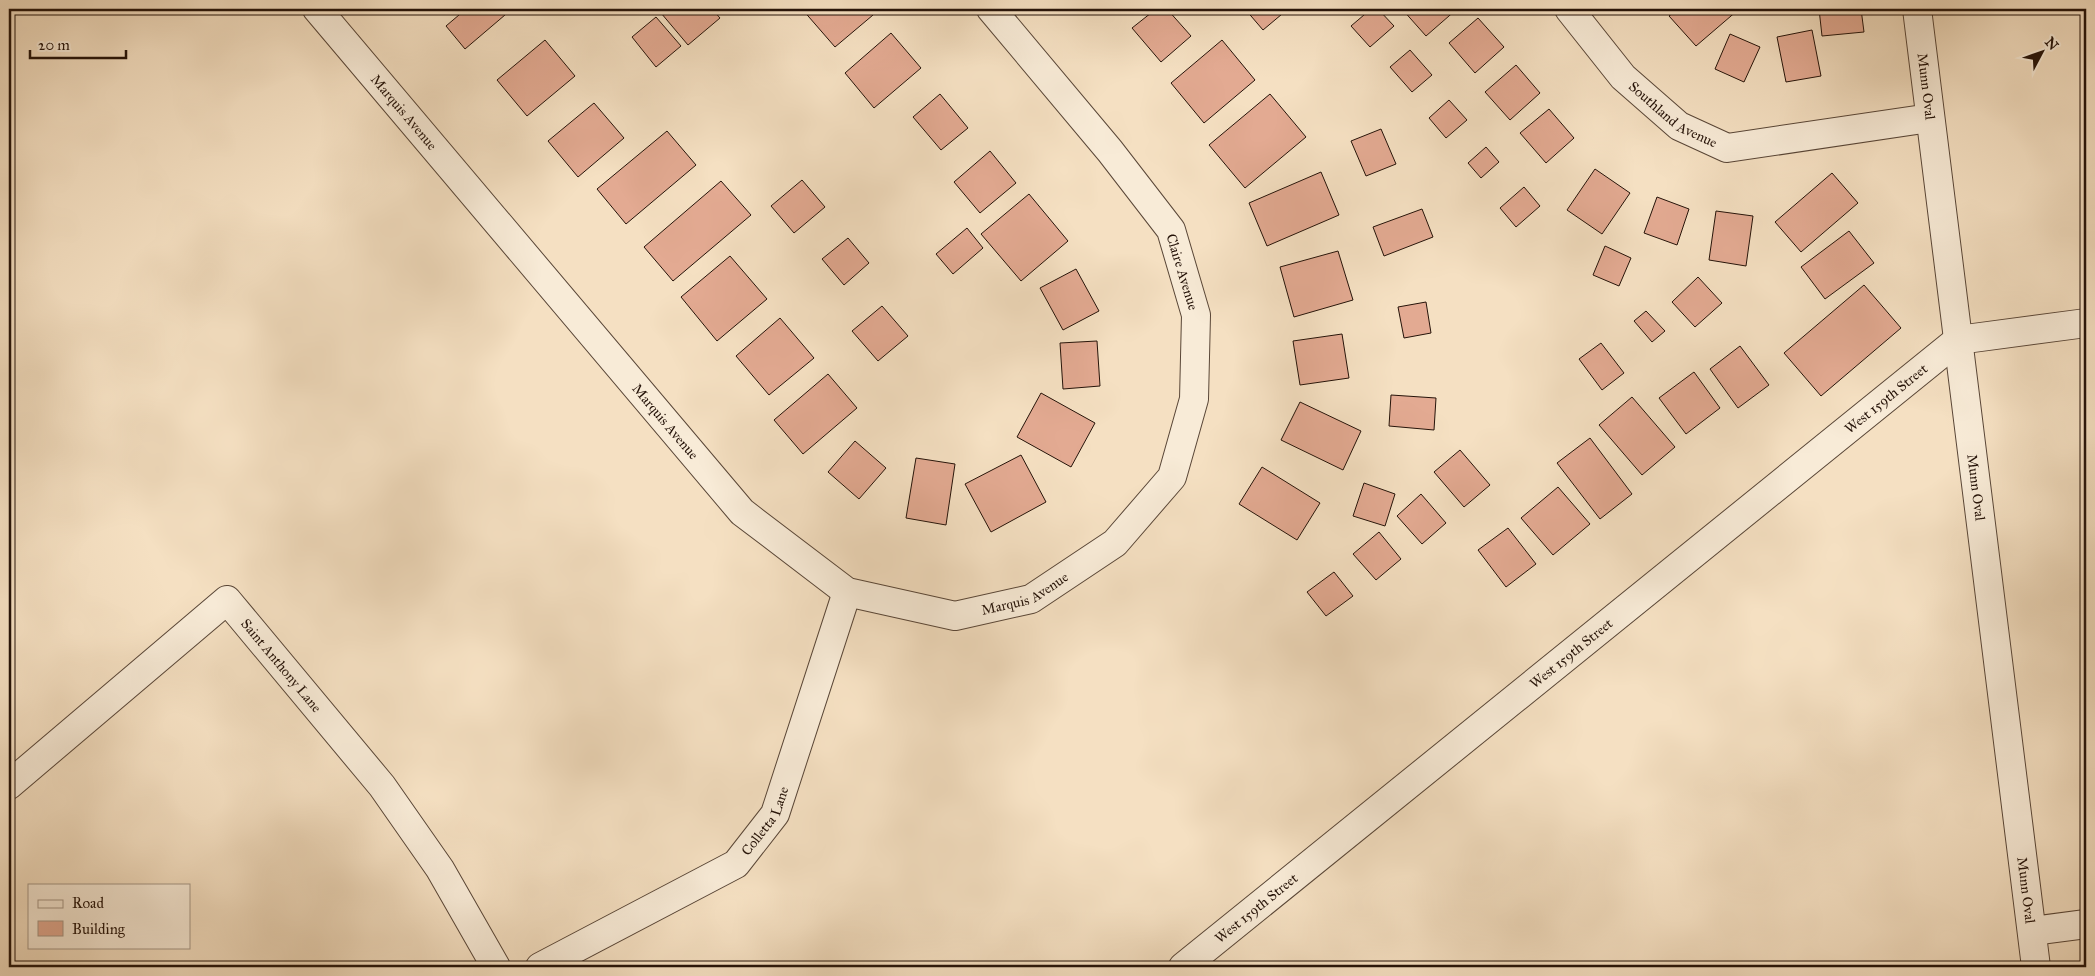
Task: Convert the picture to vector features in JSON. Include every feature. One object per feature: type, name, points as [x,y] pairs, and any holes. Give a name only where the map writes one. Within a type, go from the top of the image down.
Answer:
[{"type":"street","name":"Marquis Avenue","points":[[318,9],[742,512],[846,592],[955,616],[1031,599],[1115,544]]},
{"type":"street","name":"Claire Avenue","points":[[991,9],[1110,151],[1171,230],[1196,315],[1194,399],[1172,477],[1115,544]]},
{"type":"street","name":"Southland Avenue","points":[[1569,9],[1623,77],[1680,126],[1727,148],[1930,118]]},
{"type":"street","name":"Munn Oval","points":[[1917,9],[2036,967]]},
{"type":"street","points":[[1958,340],[2086,323]]},
{"type":"street","name":"West 159th Street","points":[[1183,967],[1958,340]]},
{"type":"street","name":"Colletta Lane","points":[[540,967],[736,864],[775,814],[846,592]]},
{"type":"street","name":"Saint Anthony Lane","points":[[9,784],[227,600],[382,786],[440,869],[496,967]]},
{"type":"street","points":[[2032,931],[2086,924]]},
{"type":"building","points":[[466,9],[512,9],[465,49],[446,26]]},
{"type":"building","points":[[667,9],[712,9],[720,18],[688,45],[661,13]]},
{"type":"building","points":[[802,9],[868,9],[873,15],[835,47]]},
{"type":"building","points":[[1156,9],[1167,9],[1191,36],[1161,62],[1132,28]]},
{"type":"building","points":[[1245,9],[1288,9],[1263,30]]},
{"type":"building","points":[[1371,9],[1378,9],[1394,26],[1370,47],[1351,26]]},
{"type":"building","points":[[1402,9],[1457,9],[1426,36]]},
{"type":"building","points":[[1678,9],[1738,10],[1696,46],[1669,16]]},
{"type":"building","points":[[1819,9],[1861,9],[1864,32],[1822,36]]},
{"type":"building","points":[[656,17],[681,46],[656,67],[632,37]]},
{"type":"building","points":[[1478,18],[1504,47],[1475,73],[1449,43]]},
{"type":"building","points":[[1812,30],[1821,76],[1786,82],[1777,37]]},
{"type":"building","points":[[891,33],[921,68],[874,108],[845,73]]},
{"type":"building","points":[[1730,34],[1760,47],[1744,82],[1715,69]]},
{"type":"building","points":[[545,40],[575,76],[527,116],[497,80]]},
{"type":"building","points":[[1222,40],[1255,80],[1204,123],[1171,83]]},
{"type":"building","points":[[1410,50],[1432,75],[1412,92],[1390,67]]},
{"type":"building","points":[[1516,65],[1540,93],[1510,120],[1485,92]]},
{"type":"building","points":[[940,94],[968,128],[941,150],[913,117]]},
{"type":"building","points":[[1270,94],[1306,137],[1245,188],[1209,145]]},
{"type":"building","points":[[1449,100],[1467,120],[1446,138],[1429,118]]},
{"type":"building","points":[[594,103],[624,138],[578,177],[548,141]]},
{"type":"building","points":[[1549,109],[1574,138],[1546,163],[1520,133]]},
{"type":"building","points":[[1381,129],[1396,164],[1366,176],[1351,141]]},
{"type":"building","points":[[667,131],[696,165],[626,224],[597,189]]},
{"type":"building","points":[[1486,147],[1499,162],[1481,178],[1468,163]]},
{"type":"building","points":[[990,151],[1016,183],[980,213],[954,182]]},
{"type":"building","points":[[1595,169],[1630,193],[1602,234],[1567,210]]},
{"type":"building","points":[[1321,172],[1339,215],[1267,246],[1249,203]]},
{"type":"building","points":[[1832,173],[1858,203],[1801,252],[1775,222]]},
{"type":"building","points":[[802,180],[825,207],[794,233],[771,206]]},
{"type":"building","points":[[721,181],[751,215],[673,281],[644,247]]},
{"type":"building","points":[[1524,187],[1540,206],[1516,227],[1500,208]]},
{"type":"building","points":[[1029,194],[1068,241],[1021,281],[981,234]]},
{"type":"building","points":[[1657,197],[1689,209],[1677,245],[1644,233]]},
{"type":"building","points":[[1422,209],[1433,237],[1384,256],[1373,227]]},
{"type":"building","points":[[1716,211],[1753,216],[1746,266],[1709,260]]},
{"type":"building","points":[[967,228],[983,248],[953,274],[936,254]]},
{"type":"building","points":[[1849,231],[1874,263],[1825,299],[1801,267]]},
{"type":"building","points":[[848,238],[869,263],[844,285],[822,259]]},
{"type":"building","points":[[1605,246],[1631,258],[1619,286],[1593,275]]},
{"type":"building","points":[[1338,251],[1353,300],[1294,317],[1280,267]]},
{"type":"building","points":[[730,256],[767,299],[717,341],[681,297]]},
{"type":"building","points":[[1076,269],[1099,311],[1063,330],[1040,288]]},
{"type":"building","points":[[1698,277],[1722,303],[1695,327],[1672,302]]},
{"type":"building","points":[[1864,285],[1901,328],[1821,396],[1784,353]]},
{"type":"building","points":[[1426,302],[1431,333],[1404,338],[1398,307]]},
{"type":"building","points":[[882,306],[908,336],[878,361],[852,331]]},
{"type":"building","points":[[1646,311],[1665,331],[1652,342],[1634,321]]},
{"type":"building","points":[[780,318],[814,358],[769,395],[736,356]]},
{"type":"building","points":[[1342,334],[1349,378],[1300,385],[1293,341]]},
{"type":"building","points":[[1097,341],[1100,386],[1063,389],[1060,343]]},
{"type":"building","points":[[1601,343],[1624,373],[1602,390],[1579,359]]},
{"type":"building","points":[[1740,346],[1769,385],[1738,408],[1710,369]]},
{"type":"building","points":[[1694,372],[1720,408],[1686,434],[1659,398]]},
{"type":"building","points":[[828,374],[857,408],[803,454],[774,420]]},
{"type":"building","points":[[1041,393],[1095,423],[1071,467],[1017,437]]},
{"type":"building","points":[[1391,395],[1436,398],[1434,430],[1389,426]]},
{"type":"building","points":[[1632,397],[1675,447],[1642,475],[1599,425]]},
{"type":"building","points":[[1300,402],[1361,431],[1343,470],[1281,440]]},
{"type":"building","points":[[1590,438],[1632,494],[1600,519],[1557,463]]},
{"type":"building","points":[[855,441],[886,468],[859,499],[828,472]]},
{"type":"building","points":[[1460,450],[1490,485],[1464,507],[1434,472]]},
{"type":"building","points":[[1021,455],[1046,502],[991,532],[965,484]]},
{"type":"building","points":[[916,458],[955,464],[946,525],[906,518]]},
{"type":"building","points":[[1262,467],[1320,503],[1297,540],[1239,504]]},
{"type":"building","points":[[1364,483],[1395,494],[1385,526],[1353,516]]},
{"type":"building","points":[[1558,487],[1590,524],[1553,555],[1521,518]]},
{"type":"building","points":[[1421,494],[1446,523],[1422,544],[1397,516]]},
{"type":"building","points":[[1508,528],[1536,564],[1506,587],[1478,550]]},
{"type":"building","points":[[1379,532],[1401,559],[1376,580],[1353,554]]},
{"type":"building","points":[[1334,572],[1353,596],[1326,616],[1307,592]]}]
